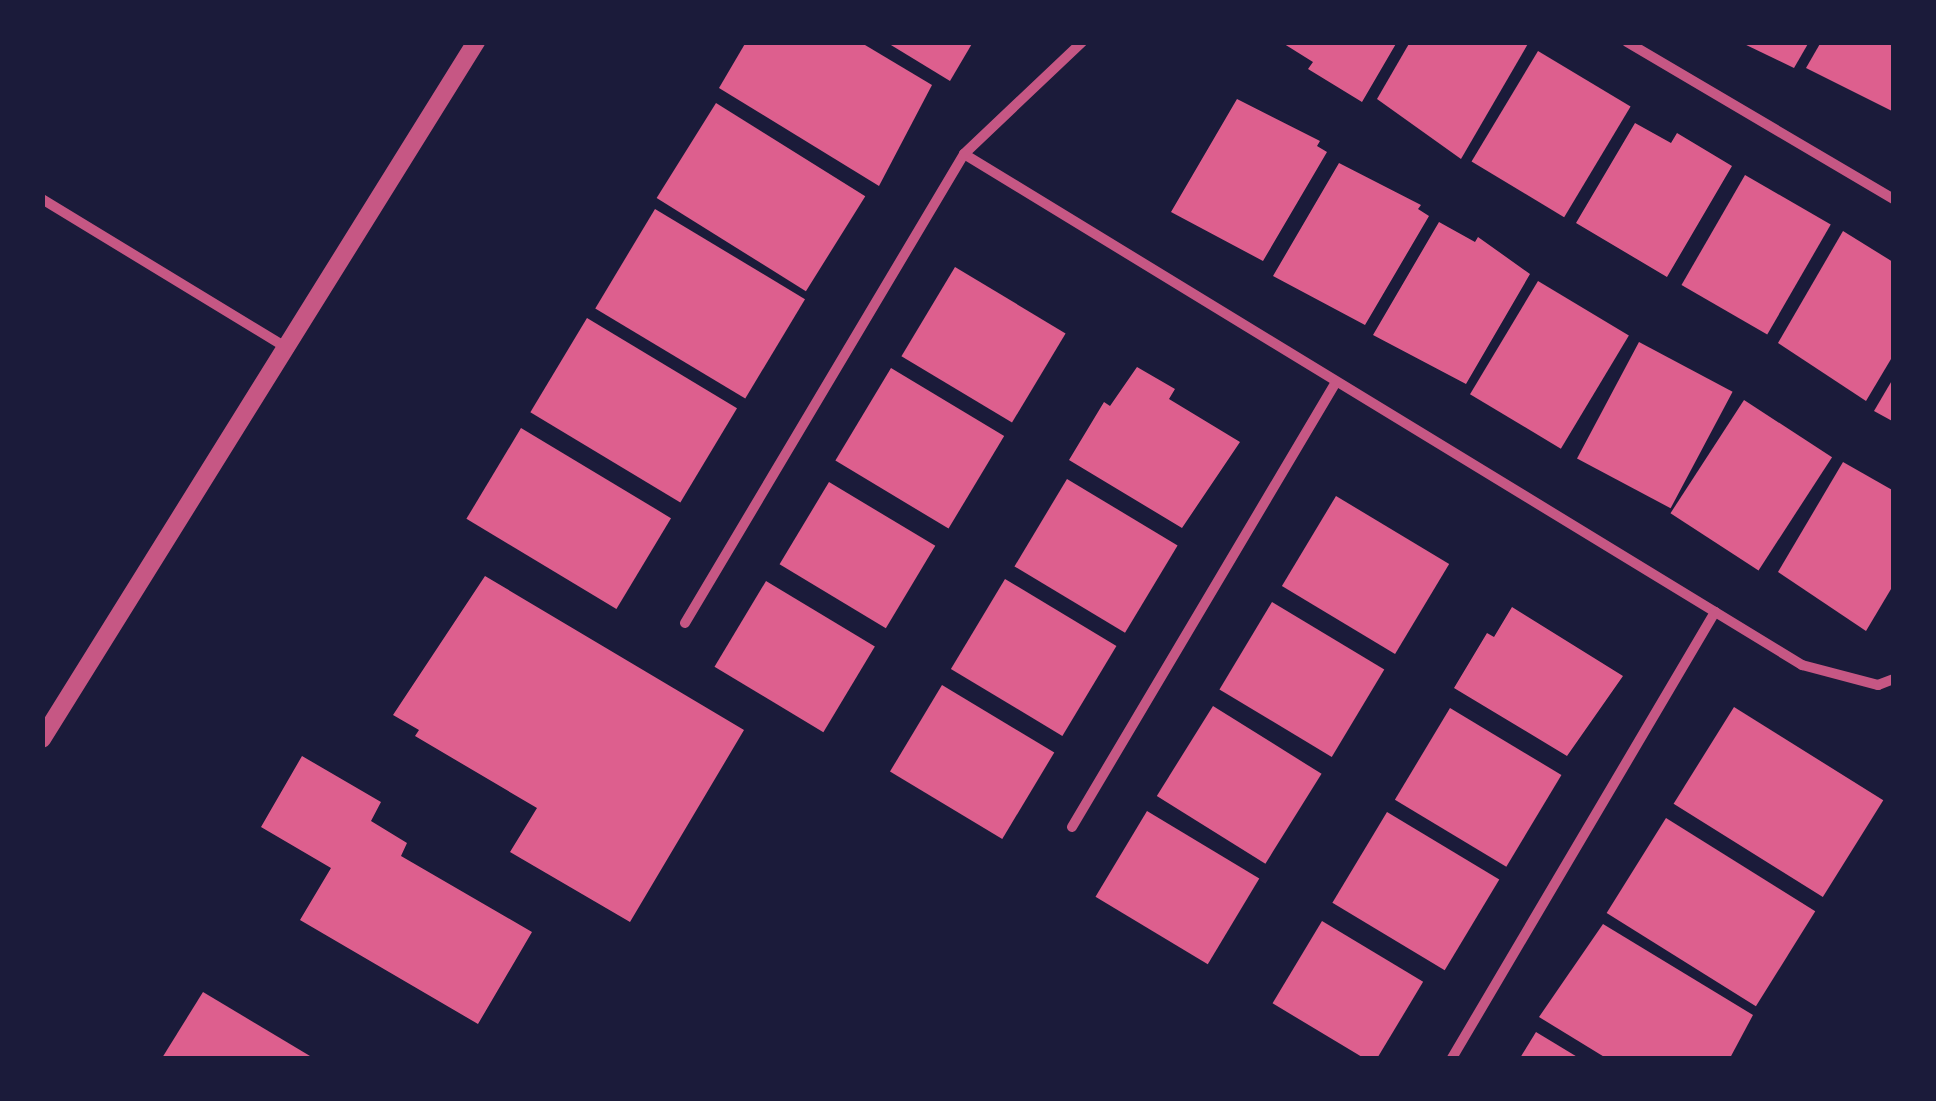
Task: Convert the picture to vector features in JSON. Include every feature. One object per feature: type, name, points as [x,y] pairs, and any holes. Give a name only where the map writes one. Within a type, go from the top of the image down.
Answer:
[{"type":"street","points":[[42,738],[290,350],[476,42]]},
{"type":"street","points":[[685,624],[964,154],[1082,42]]},
{"type":"street","points":[[1627,42],[1894,198]]},
{"type":"street","points":[[964,154],[1802,665],[1878,685],[1894,679]]},
{"type":"street","points":[[42,199],[290,350]]},
{"type":"street","points":[[1072,828],[1336,382]]},
{"type":"street","points":[[1452,1058],[1716,612]]},
{"type":"building","points":[[746,42],[860,42],[932,85],[879,186],[719,88]]},
{"type":"building","points":[[886,42],[973,42],[950,81]]},
{"type":"building","points":[[1281,42],[1397,42],[1362,102],[1308,69],[1313,62]]},
{"type":"building","points":[[1410,42],[1529,42],[1461,159],[1377,99]]},
{"type":"building","points":[[1740,42],[1809,42],[1794,68]]},
{"type":"building","points":[[1821,42],[1894,42],[1894,112],[1806,68]]},
{"type":"building","points":[[1538,51],[1631,107],[1564,217],[1472,162]]},
{"type":"building","points":[[1237,99],[1320,141],[1317,146],[1327,152],[1263,261],[1171,212]]},
{"type":"building","points":[[716,103],[865,196],[806,291],[657,198]]},
{"type":"building","points":[[1635,123],[1671,143],[1677,133],[1732,166],[1667,277],[1576,223]]},
{"type":"building","points":[[1339,163],[1421,205],[1418,209],[1429,216],[1365,325],[1273,276]]},
{"type":"building","points":[[1745,175],[1831,225],[1767,334],[1682,285]]},
{"type":"building","points":[[655,209],[805,299],[745,399],[595,308]]},
{"type":"building","points":[[1439,222],[1475,242],[1478,237],[1530,274],[1466,384],[1373,335]]},
{"type":"building","points":[[1843,231],[1893,262],[1894,354],[1866,401],[1778,343]]},
{"type":"building","points":[[955,267],[1066,333],[1012,423],[901,356]]},
{"type":"building","points":[[1538,281],[1629,336],[1561,449],[1470,394]]},
{"type":"building","points":[[587,318],[737,408],[680,502],[530,412]]},
{"type":"building","points":[[1639,342],[1733,392],[1671,508],[1577,459]]},
{"type":"building","points":[[1137,367],[1175,389],[1169,399],[1240,442],[1182,528],[1069,460],[1104,402],[1110,406]]},
{"type":"building","points":[[891,368],[1004,436],[949,529],[835,461]]},
{"type":"building","points":[[1894,377],[1894,422],[1874,411]]},
{"type":"building","points":[[1744,400],[1832,457],[1759,570],[1670,513]]},
{"type":"building","points":[[521,428],[671,518],[616,609],[466,519]]},
{"type":"building","points":[[1843,462],[1894,491],[1894,584],[1866,631],[1778,572]]},
{"type":"building","points":[[1067,479],[1178,545],[1125,633],[1014,566]]},
{"type":"building","points":[[829,482],[935,546],[886,628],[780,564]]},
{"type":"building","points":[[1336,496],[1449,564],[1395,654],[1282,586]]},
{"type":"building","points":[[485,576],[744,730],[630,922],[510,852],[537,808],[415,736],[419,730],[393,715]]},
{"type":"building","points":[[1005,579],[1116,646],[1062,736],[951,669]]},
{"type":"building","points":[[766,581],[875,646],[823,732],[714,667]]},
{"type":"building","points":[[1272,602],[1384,669],[1332,757],[1219,689]]},
{"type":"building","points":[[1512,607],[1623,676],[1567,756],[1454,688],[1487,633],[1494,637]]},
{"type":"building","points":[[942,685],[1054,752],[1002,839],[890,772]]},
{"type":"building","points":[[1213,706],[1322,774],[1265,864],[1157,796]]},
{"type":"building","points":[[1734,707],[1883,800],[1823,897],[1674,804]]},
{"type":"building","points":[[1450,708],[1561,775],[1506,867],[1395,800]]},
{"type":"building","points":[[302,756],[381,802],[371,821],[407,843],[401,856],[532,932],[478,1024],[300,920],[331,868],[261,827]]},
{"type":"building","points":[[1147,811],[1259,878],[1208,964],[1095,897]]},
{"type":"building","points":[[1387,812],[1499,879],[1445,970],[1332,903]]},
{"type":"building","points":[[1666,818],[1815,911],[1756,1006],[1607,913]]},
{"type":"building","points":[[1322,921],[1423,982],[1377,1058],[1364,1058],[1273,1003]]},
{"type":"building","points":[[1603,924],[1753,1015],[1730,1058],[1606,1058],[1539,1017]]},
{"type":"building","points":[[203,992],[310,1056],[162,1058]]},
{"type":"building","points":[[1536,1032],[1579,1058],[1520,1058]]}]
